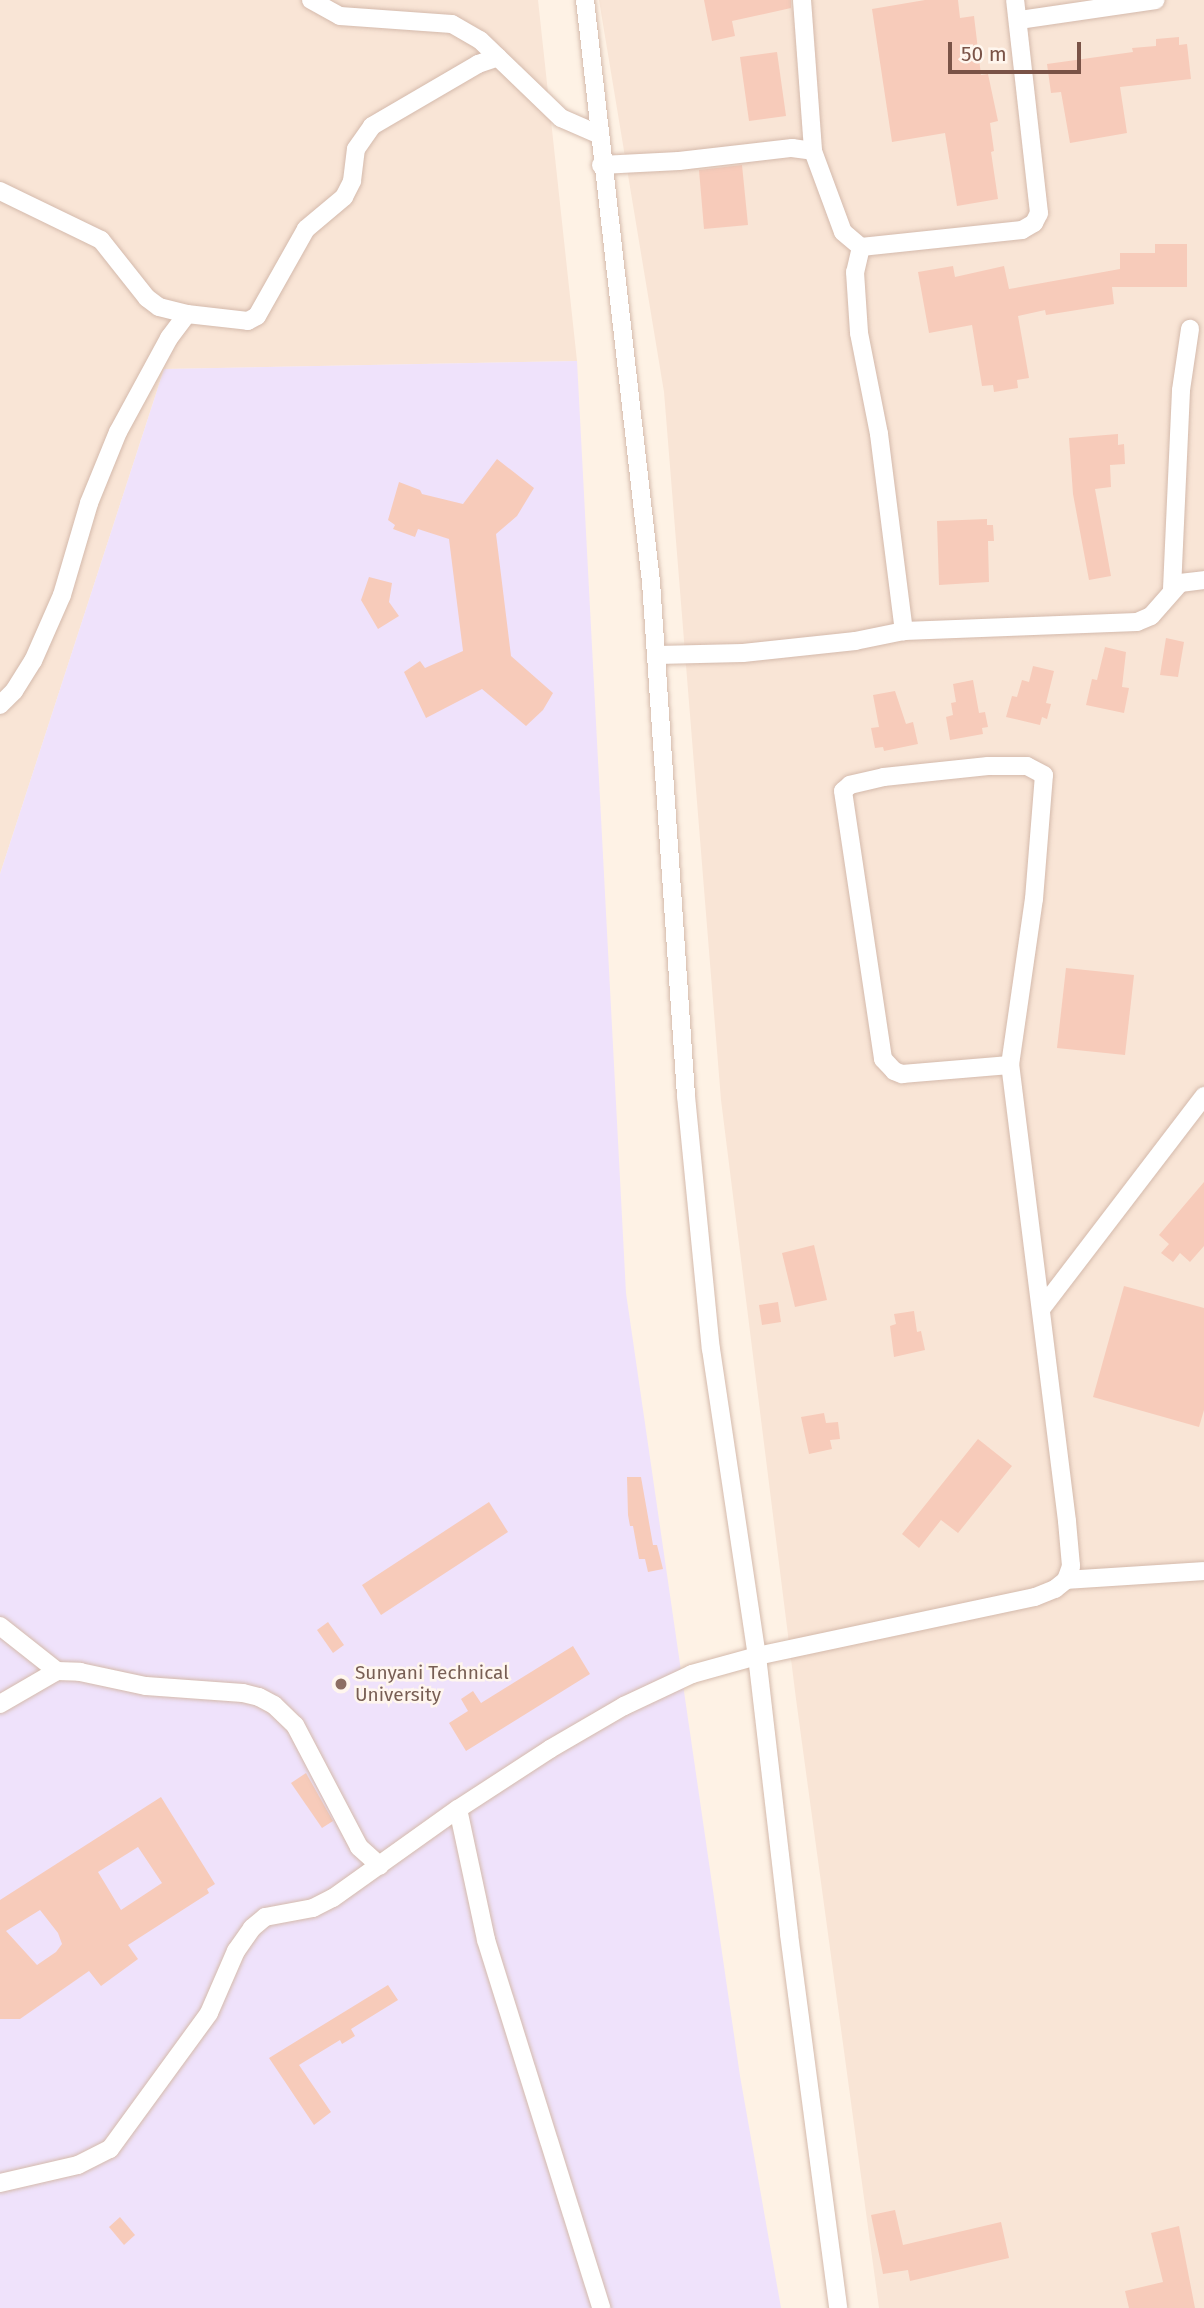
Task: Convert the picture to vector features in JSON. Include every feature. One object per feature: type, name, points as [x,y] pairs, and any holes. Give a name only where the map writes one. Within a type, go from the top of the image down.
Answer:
[{"type":"street","points":[[311,0],[340,16],[452,24],[480,40],[561,118],[598,134]]},
{"type":"street","points":[[585,0],[601,165],[657,655],[686,1096],[711,1349],[757,1656],[789,1934],[838,2308]]},
{"type":"street","points":[[802,0],[813,151],[843,232],[861,247],[1022,230],[1034,223],[1039,213],[1015,0]]},
{"type":"street","points":[[1019,20],[1156,0]]},
{"type":"street","points":[[0,191],[101,240],[152,303],[187,314],[248,321],[257,316],[306,229],[344,197],[352,181],[356,149],[372,126],[478,64],[498,57]]},
{"type":"street","points":[[601,165],[679,161],[792,148],[813,151]]},
{"type":"street","points":[[861,247],[855,272],[859,333],[879,434],[904,631]]},
{"type":"street","points":[[0,705],[14,691],[33,661],[62,596],[89,503],[118,432],[169,338],[187,314]]},
{"type":"street","points":[[1172,589],[1181,390],[1190,329]]},
{"type":"street","points":[[657,655],[743,653],[855,641],[904,631],[1137,622],[1151,615],[1180,583],[1204,580]]},
{"type":"street","points":[[0,2183],[78,2165],[110,2149],[209,2013],[236,1951],[252,1928],[265,1917],[313,1908],[333,1898],[458,1809],[550,1749],[624,1706],[692,1674],[757,1656],[1035,1598],[1055,1589],[1066,1580],[1071,1566],[1042,1308],[1010,1065],[1034,899],[1045,775],[1027,766],[988,766],[884,776],[850,785],[843,791],[883,1059],[894,1071],[901,1074],[1010,1065]]},
{"type":"street","points":[[1042,1308],[1204,1096]]},
{"type":"street","points":[[1066,1580],[1204,1571]]},
{"type":"street","points":[[0,1626],[57,1671]]},
{"type":"street","points":[[0,1704],[57,1671],[80,1672],[146,1686],[243,1693],[259,1697],[274,1705],[295,1725],[359,1847],[380,1866]]},
{"type":"street","points":[[458,1809],[486,1940],[601,2308]]},
{"type":"shaded area","points":[[0,0],[538,0],[577,361],[164,369],[0,874]]},
{"type":"shaded area","points":[[599,0],[1204,0],[1204,2308],[879,2308],[796,1699],[721,1100],[664,392]]},
{"type":"shaded area","name":"Sunyani Technical University","points":[[577,361],[626,1293],[740,2076],[781,2308],[0,2308],[0,874],[164,369]]},
{"type":"building","points":[[704,0],[791,0],[791,8],[732,21],[735,36],[712,41]]},
{"type":"building","points":[[925,0],[958,0],[960,18],[974,16],[981,75],[988,74],[998,121],[990,123],[998,199],[957,206],[945,133],[892,142],[872,9]]},
{"type":"building","points":[[1179,37],[1179,45],[1187,44],[1191,79],[1120,87],[1127,133],[1070,143],[1061,92],[1051,93],[1047,64],[1133,52],[1132,48],[1156,46],[1156,39]]},
{"type":"building","points":[[777,52],[786,116],[749,121],[740,57]]},
{"type":"building","points":[[742,165],[748,225],[704,229],[699,170]]},
{"type":"building","points":[[1155,244],[1187,244],[1187,287],[1112,287],[1114,304],[1046,315],[1045,310],[1018,316],[1029,378],[1017,380],[1018,388],[994,392],[993,385],[982,386],[972,325],[929,333],[918,272],[953,266],[955,277],[1004,266],[1009,289],[1120,269],[1120,253],[1155,253]]},
{"type":"building","points":[[1118,434],[1118,445],[1124,444],[1125,464],[1110,465],[1111,487],[1095,489],[1111,576],[1089,580],[1073,494],[1069,438]]},
{"type":"building","points":[[497,459],[534,488],[517,516],[496,534],[511,656],[553,693],[543,710],[526,726],[482,689],[426,718],[404,672],[420,661],[425,668],[463,651],[449,539],[418,529],[415,537],[393,529],[395,525],[388,520],[399,482],[420,490],[422,494],[463,504]]},
{"type":"building","points":[[987,519],[987,525],[993,525],[994,541],[988,541],[989,582],[939,585],[937,521]]},
{"type":"building","points":[[369,577],[392,583],[389,602],[399,616],[378,629],[361,600]]},
{"type":"building","points":[[1166,638],[1184,642],[1178,677],[1160,675]]},
{"type":"building","points":[[1105,647],[1126,652],[1122,687],[1129,688],[1124,713],[1086,705],[1092,679],[1097,680]]},
{"type":"building","points":[[1033,666],[1054,671],[1046,703],[1051,704],[1047,719],[1042,717],[1040,725],[1006,717],[1012,696],[1017,697],[1022,680],[1029,682]]},
{"type":"building","points":[[973,680],[979,713],[985,712],[988,727],[982,728],[983,734],[950,740],[946,717],[953,715],[951,703],[956,702],[953,684]]},
{"type":"building","points":[[895,691],[906,724],[913,722],[918,744],[884,751],[883,747],[875,748],[871,728],[879,727],[873,695]]},
{"type":"building","points":[[1066,968],[1134,975],[1125,1055],[1057,1048]]},
{"type":"building","points":[[1204,1182],[1204,1246],[1190,1262],[1180,1253],[1173,1262],[1161,1253],[1169,1244],[1159,1235]]},
{"type":"building","points":[[814,1245],[827,1300],[795,1307],[782,1253]]},
{"type":"building","points":[[1124,1286],[1204,1308],[1204,1410],[1199,1427],[1093,1397]]},
{"type":"building","points":[[778,1302],[781,1322],[762,1325],[759,1305]]},
{"type":"building","points":[[914,1311],[917,1332],[921,1331],[925,1350],[894,1357],[890,1326],[896,1324],[894,1314]]},
{"type":"building","points":[[824,1413],[826,1423],[838,1422],[840,1439],[830,1440],[832,1449],[809,1454],[801,1417]]},
{"type":"building","points":[[978,1439],[1012,1466],[958,1533],[941,1520],[919,1548],[902,1534]]},
{"type":"building","points":[[627,1477],[641,1477],[653,1545],[657,1545],[663,1569],[648,1572],[645,1559],[639,1559],[633,1526],[630,1526],[628,1515]]},
{"type":"building","points":[[489,1502],[508,1532],[381,1615],[362,1585]]},
{"type":"building","points":[[328,1622],[344,1645],[333,1653],[317,1630]]},
{"type":"building","points":[[573,1646],[590,1674],[466,1751],[449,1723],[468,1711],[461,1699],[473,1691],[481,1703]]},
{"type":"building","points":[[306,1773],[333,1821],[322,1828],[291,1783]]},
{"type":"building","points":[[161,1797],[215,1884],[207,1889],[209,1893],[128,1945],[138,1959],[101,1986],[89,1971],[20,2019],[0,2019],[0,1900]],"holes":[[[138,1847],[162,1883],[121,1910],[98,1872]],[[40,1910],[58,1933],[62,1944],[56,1952],[37,1965],[6,1931]]]},
{"type":"building","points":[[388,1985],[398,2000],[351,2029],[355,2036],[342,2044],[340,2040],[299,2065],[331,2112],[314,2125],[269,2058]]},
{"type":"building","points":[[895,2210],[903,2245],[1001,2222],[1009,2258],[910,2281],[908,2270],[883,2274],[871,2215]]},
{"type":"building","points":[[120,2217],[135,2235],[124,2245],[109,2227]]},
{"type":"building","points":[[1179,2226],[1195,2308],[1129,2308],[1125,2291],[1163,2282],[1151,2233]]},
{"type":"place","name":"Sunyani Technical University","points":[[341,1684]]}]
